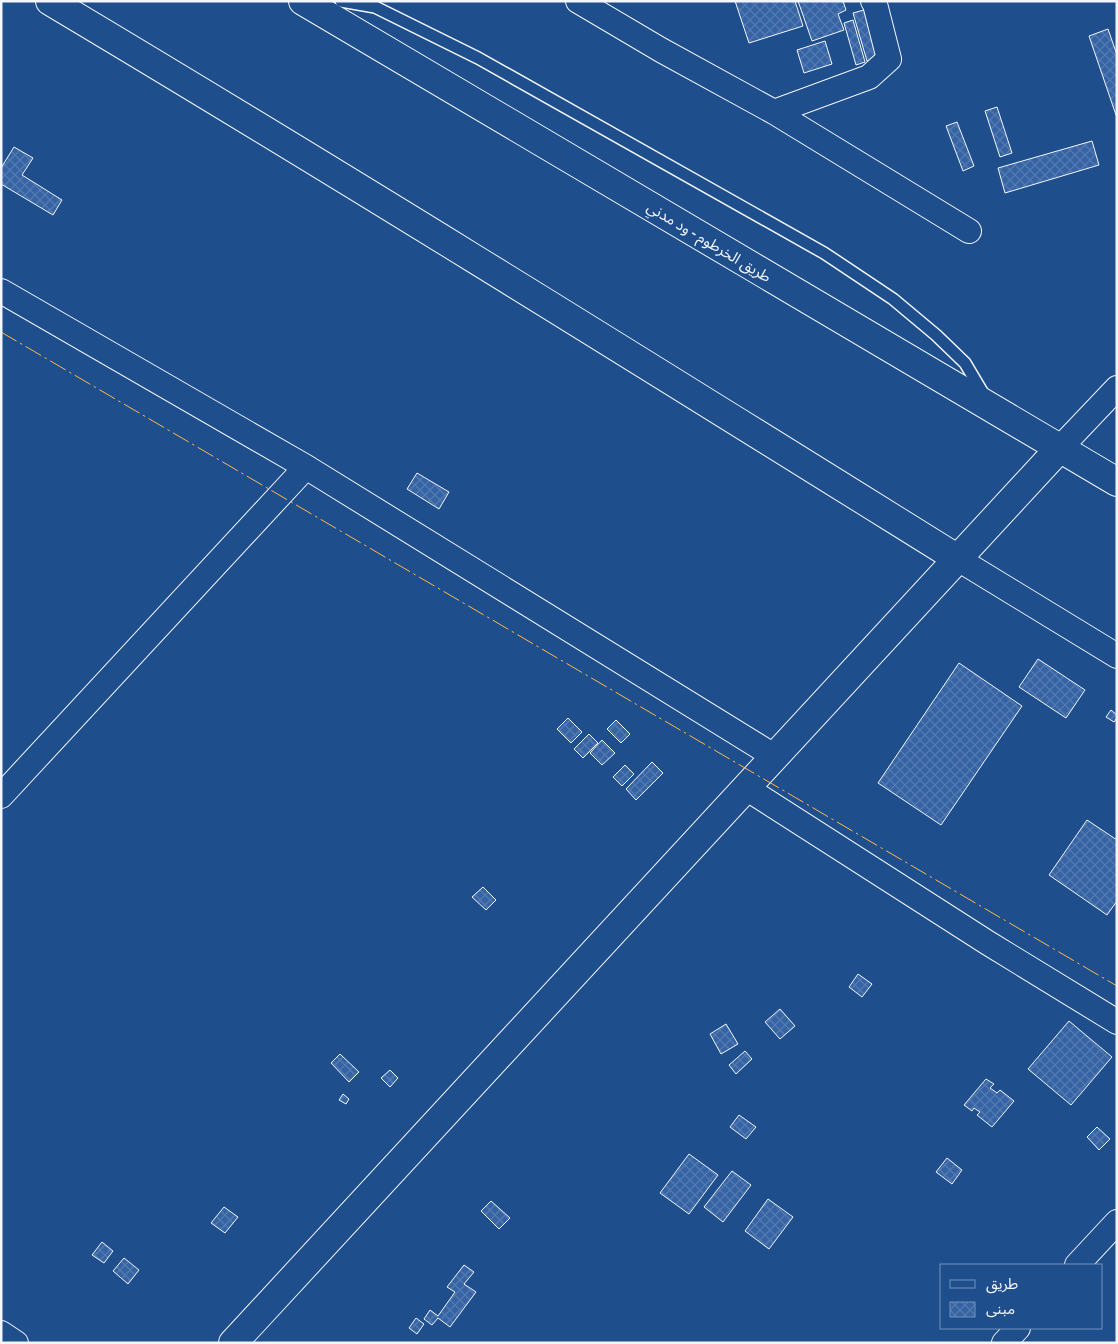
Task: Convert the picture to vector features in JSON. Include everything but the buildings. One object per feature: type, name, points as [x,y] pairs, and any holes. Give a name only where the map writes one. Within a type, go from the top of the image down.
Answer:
[{"type":"main road","points":[[50,1],[280,138],[958,559]]},
{"type":"main road","name":"طريق الخرطوم - ود مدني","points":[[303,1],[1117,482]]},
{"type":"main road","points":[[233,1343],[1059,449]]},
{"type":"street","points":[[578,1],[774,112],[969,232]]},
{"type":"street","points":[[774,112],[862,80],[874,73],[889,59],[873,1]]},
{"type":"street","points":[[1,291],[306,467],[774,756]]},
{"type":"street","points":[[1059,449],[1117,388]]},
{"type":"street","points":[[1,796],[306,467]]},
{"type":"street","points":[[958,559],[1117,656]]},
{"type":"street","points":[[746,788],[988,943],[1117,1022]]},
{"type":"street","points":[[1078,1264],[1117,1222]]},
{"type":"street","points":[[1004,1343],[1017,1329]]},
{"type":"street","points":[[1,1332],[16,1343]]},
{"type":"lane","points":[[341,1],[375,7],[478,58],[824,253],[893,299],[936,335],[966,363],[992,409]]},
{"type":"power","points":[[1,332],[1117,986]]}]
